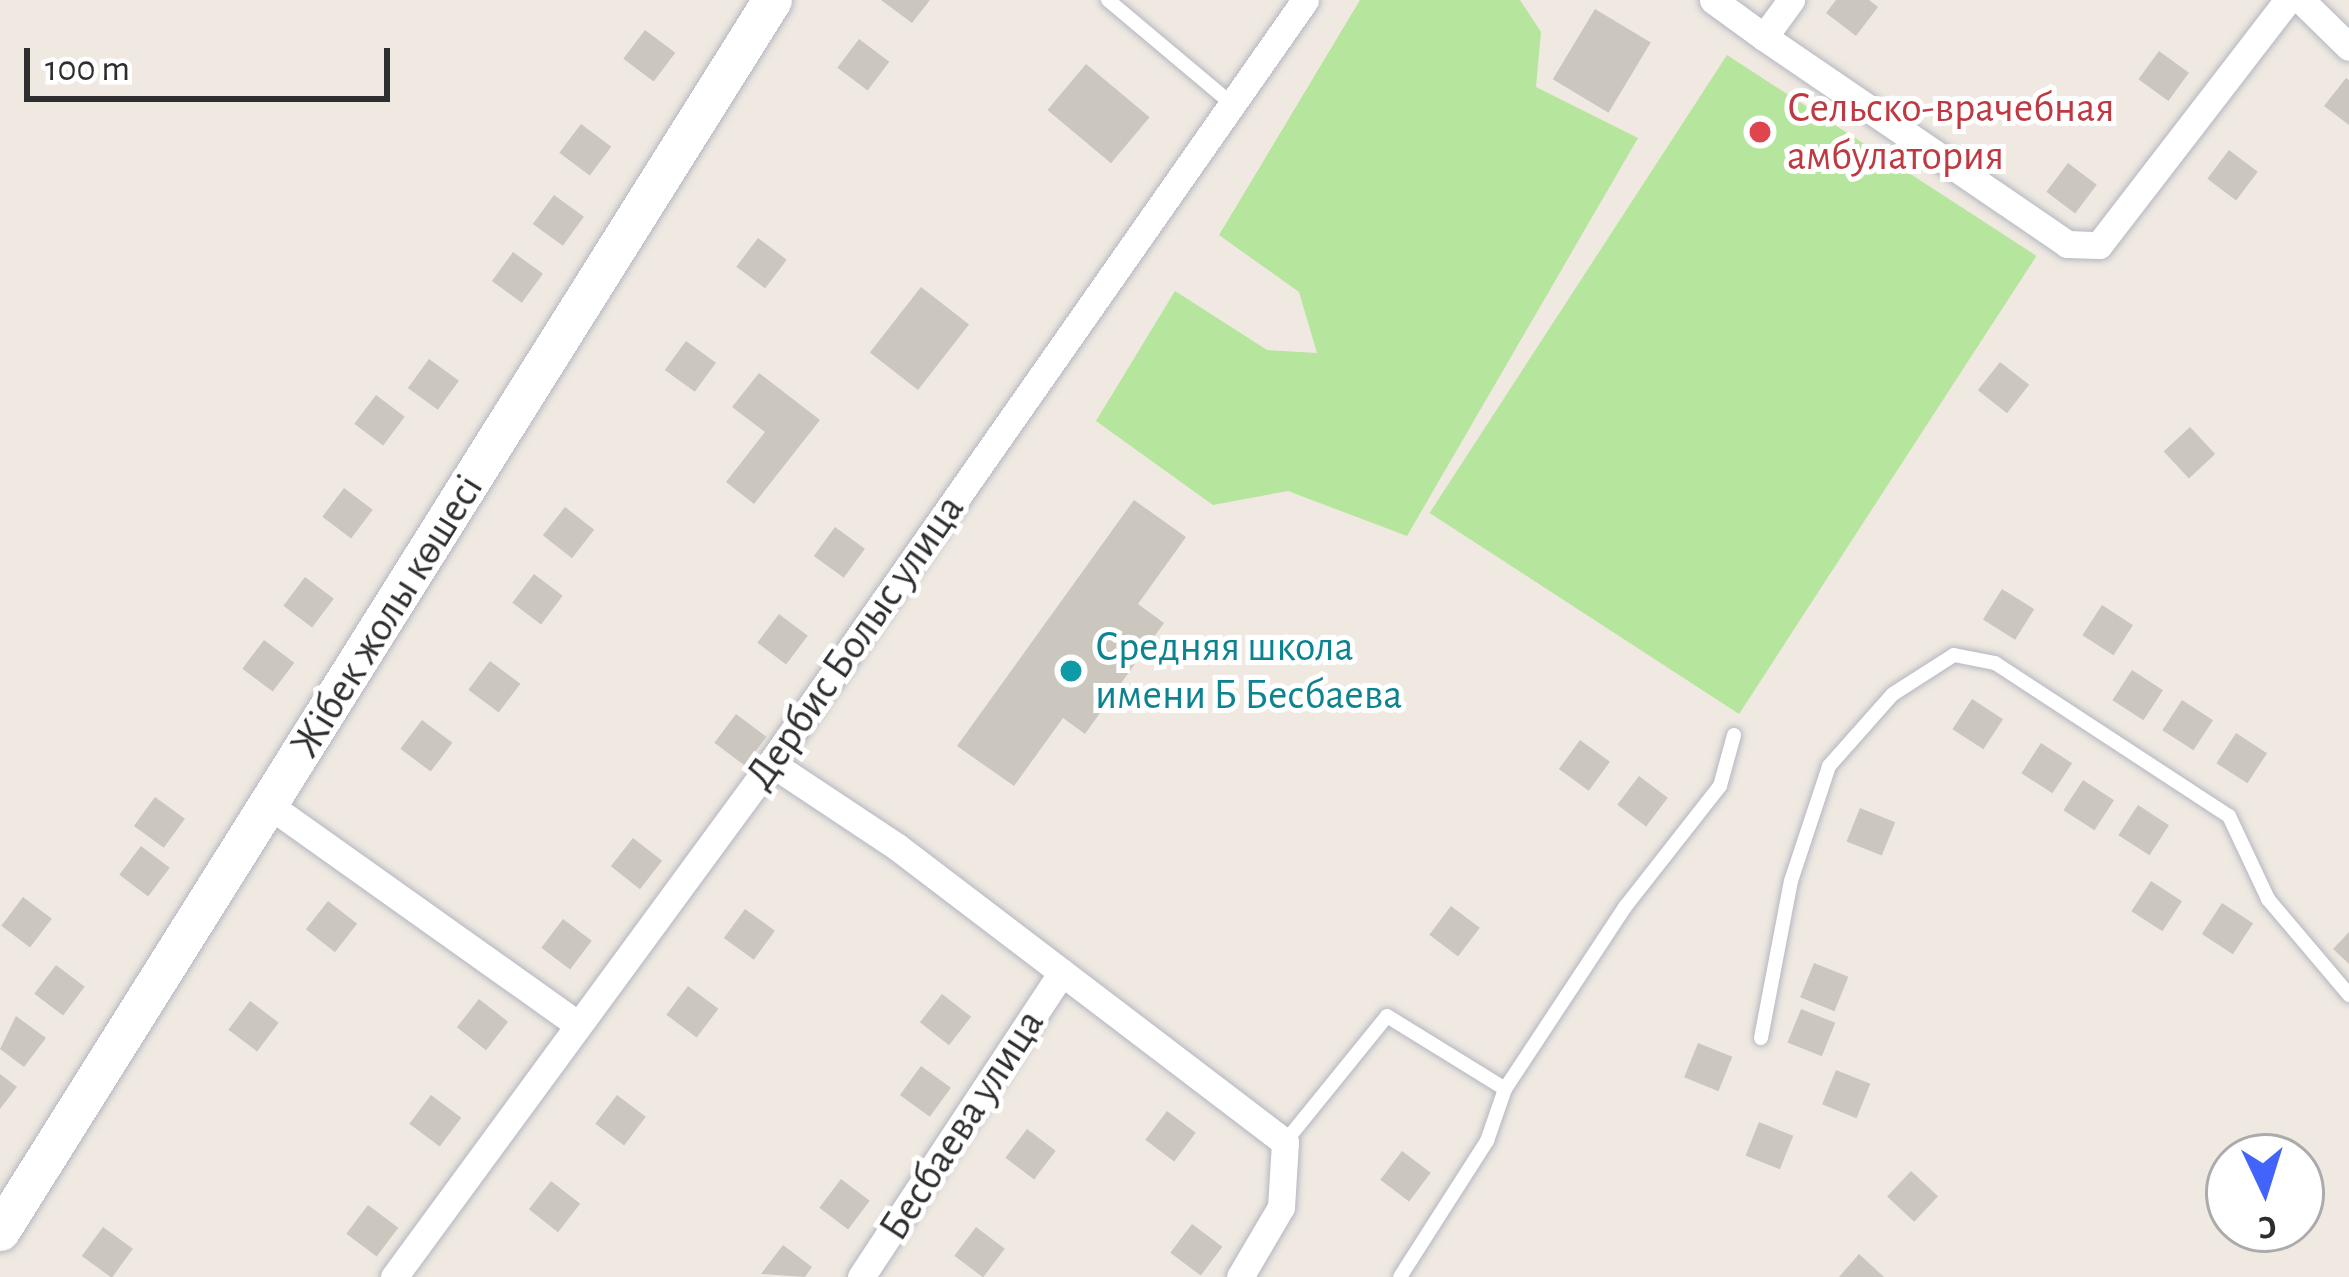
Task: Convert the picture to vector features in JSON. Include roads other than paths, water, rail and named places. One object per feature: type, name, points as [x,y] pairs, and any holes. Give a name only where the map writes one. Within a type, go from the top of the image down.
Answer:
[{"type":"street","name":"Жібек жолы көшесі","points":[[0,1231],[772,0]]},
{"type":"street","name":"Дербис Болыс улица","points":[[394,1277],[771,763],[1306,0]]},
{"type":"street","points":[[1713,0],[2067,244],[2099,245],[2288,0]]},
{"type":"street","points":[[1764,37],[1791,0]]},
{"type":"street","points":[[2301,0],[2349,47]]},
{"type":"street","points":[[771,763],[1062,972],[1285,1142],[1281,1207],[1240,1277]]},
{"type":"street","points":[[269,805],[576,1023]]},
{"type":"street","name":"Бесбаева улица","points":[[861,1277],[1062,972]]},
{"type":"lane","points":[[1108,0],[1232,104]]},
{"type":"lane","points":[[1760,1038],[1791,881],[1829,766],[1894,694],[1954,655],[1995,663],[2229,816],[2268,899],[2349,995]]},
{"type":"lane","points":[[1400,1277],[1487,1141],[1505,1089],[1624,907],[1720,786],[1734,734]]},
{"type":"lane","points":[[1285,1142],[1387,1016],[1505,1089]]},
{"type":"place","name":"Сельско-врачебная амбулатория","points":[[1760,132]]},
{"type":"place","name":"Средняя школа имени Б Бесбаева","points":[[1071,671]]}]
